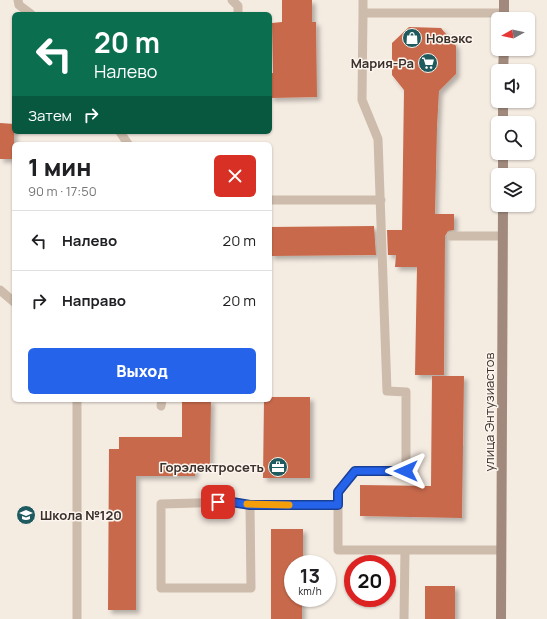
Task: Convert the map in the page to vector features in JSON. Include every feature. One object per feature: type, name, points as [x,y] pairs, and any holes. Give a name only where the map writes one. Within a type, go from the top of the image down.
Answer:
[{"type":"street","points":[[504,0],[504,12]]},
{"type":"street","name":"улица Энтузиастов","points":[[501,619],[503,212]]},
{"type":"lane","points":[[18,0],[19,5],[28,12]]},
{"type":"lane","points":[[232,0],[238,6],[238,12]]},
{"type":"lane","points":[[363,0],[362,100],[378,139],[387,391],[406,392],[406,471],[355,471],[338,492],[338,550],[502,550]]},
{"type":"lane","points":[[363,13],[491,16]]},
{"type":"lane","points":[[272,200],[381,200]]},
{"type":"lane","points":[[451,236],[502,236]]},
{"type":"lane","points":[[0,290],[12,300]]},
{"type":"lane","points":[[77,402],[77,619]]},
{"type":"lane","points":[[250,505],[251,588],[161,588],[161,504],[232,502],[250,505],[338,505]]},
{"type":"lane","points":[[404,619],[405,550]]},
{"type":"building","points":[[282,0],[312,0],[312,22],[316,22],[317,97],[272,98],[272,23],[282,22]]},
{"type":"building","points":[[409,27],[441,28],[456,46],[456,74],[439,91],[437,127],[435,214],[454,214],[454,230],[448,231],[445,236],[444,375],[415,375],[417,267],[395,267],[396,255],[388,255],[387,230],[402,230],[404,90],[392,75],[392,43]]},
{"type":"building","points":[[0,123],[12,124],[14,142],[12,142],[12,159],[0,159]]},
{"type":"building","points":[[374,226],[376,255],[272,256],[272,227]]},
{"type":"building","points":[[432,376],[464,376],[462,518],[360,516],[360,485],[431,486]]},
{"type":"building","points":[[272,397],[310,397],[310,478],[263,478],[264,402],[272,402]]},
{"type":"building","points":[[182,402],[211,402],[210,464],[195,464],[195,476],[136,476],[136,610],[108,610],[109,449],[119,449],[119,437],[182,437]]},
{"type":"building","points":[[271,529],[303,529],[303,555],[284,555],[284,607],[302,607],[302,619],[271,619]]},
{"type":"building","points":[[425,586],[455,586],[455,619],[425,619]]},
{"type":"slow traffic","points":[[247,504],[289,505]]},
{"type":"place","name":"Новэкс","points":[[412,38]]},
{"type":"place","name":"Мария-Ра","points":[[428,63]]},
{"type":"place","name":"Горэлектросеть","points":[[278,467]]},
{"type":"place","name":"Школа №120","points":[[26,515]]},
{"type":"route","points":[[218,502],[232,502],[250,505],[338,505],[338,492],[355,471],[406,471]]}]
